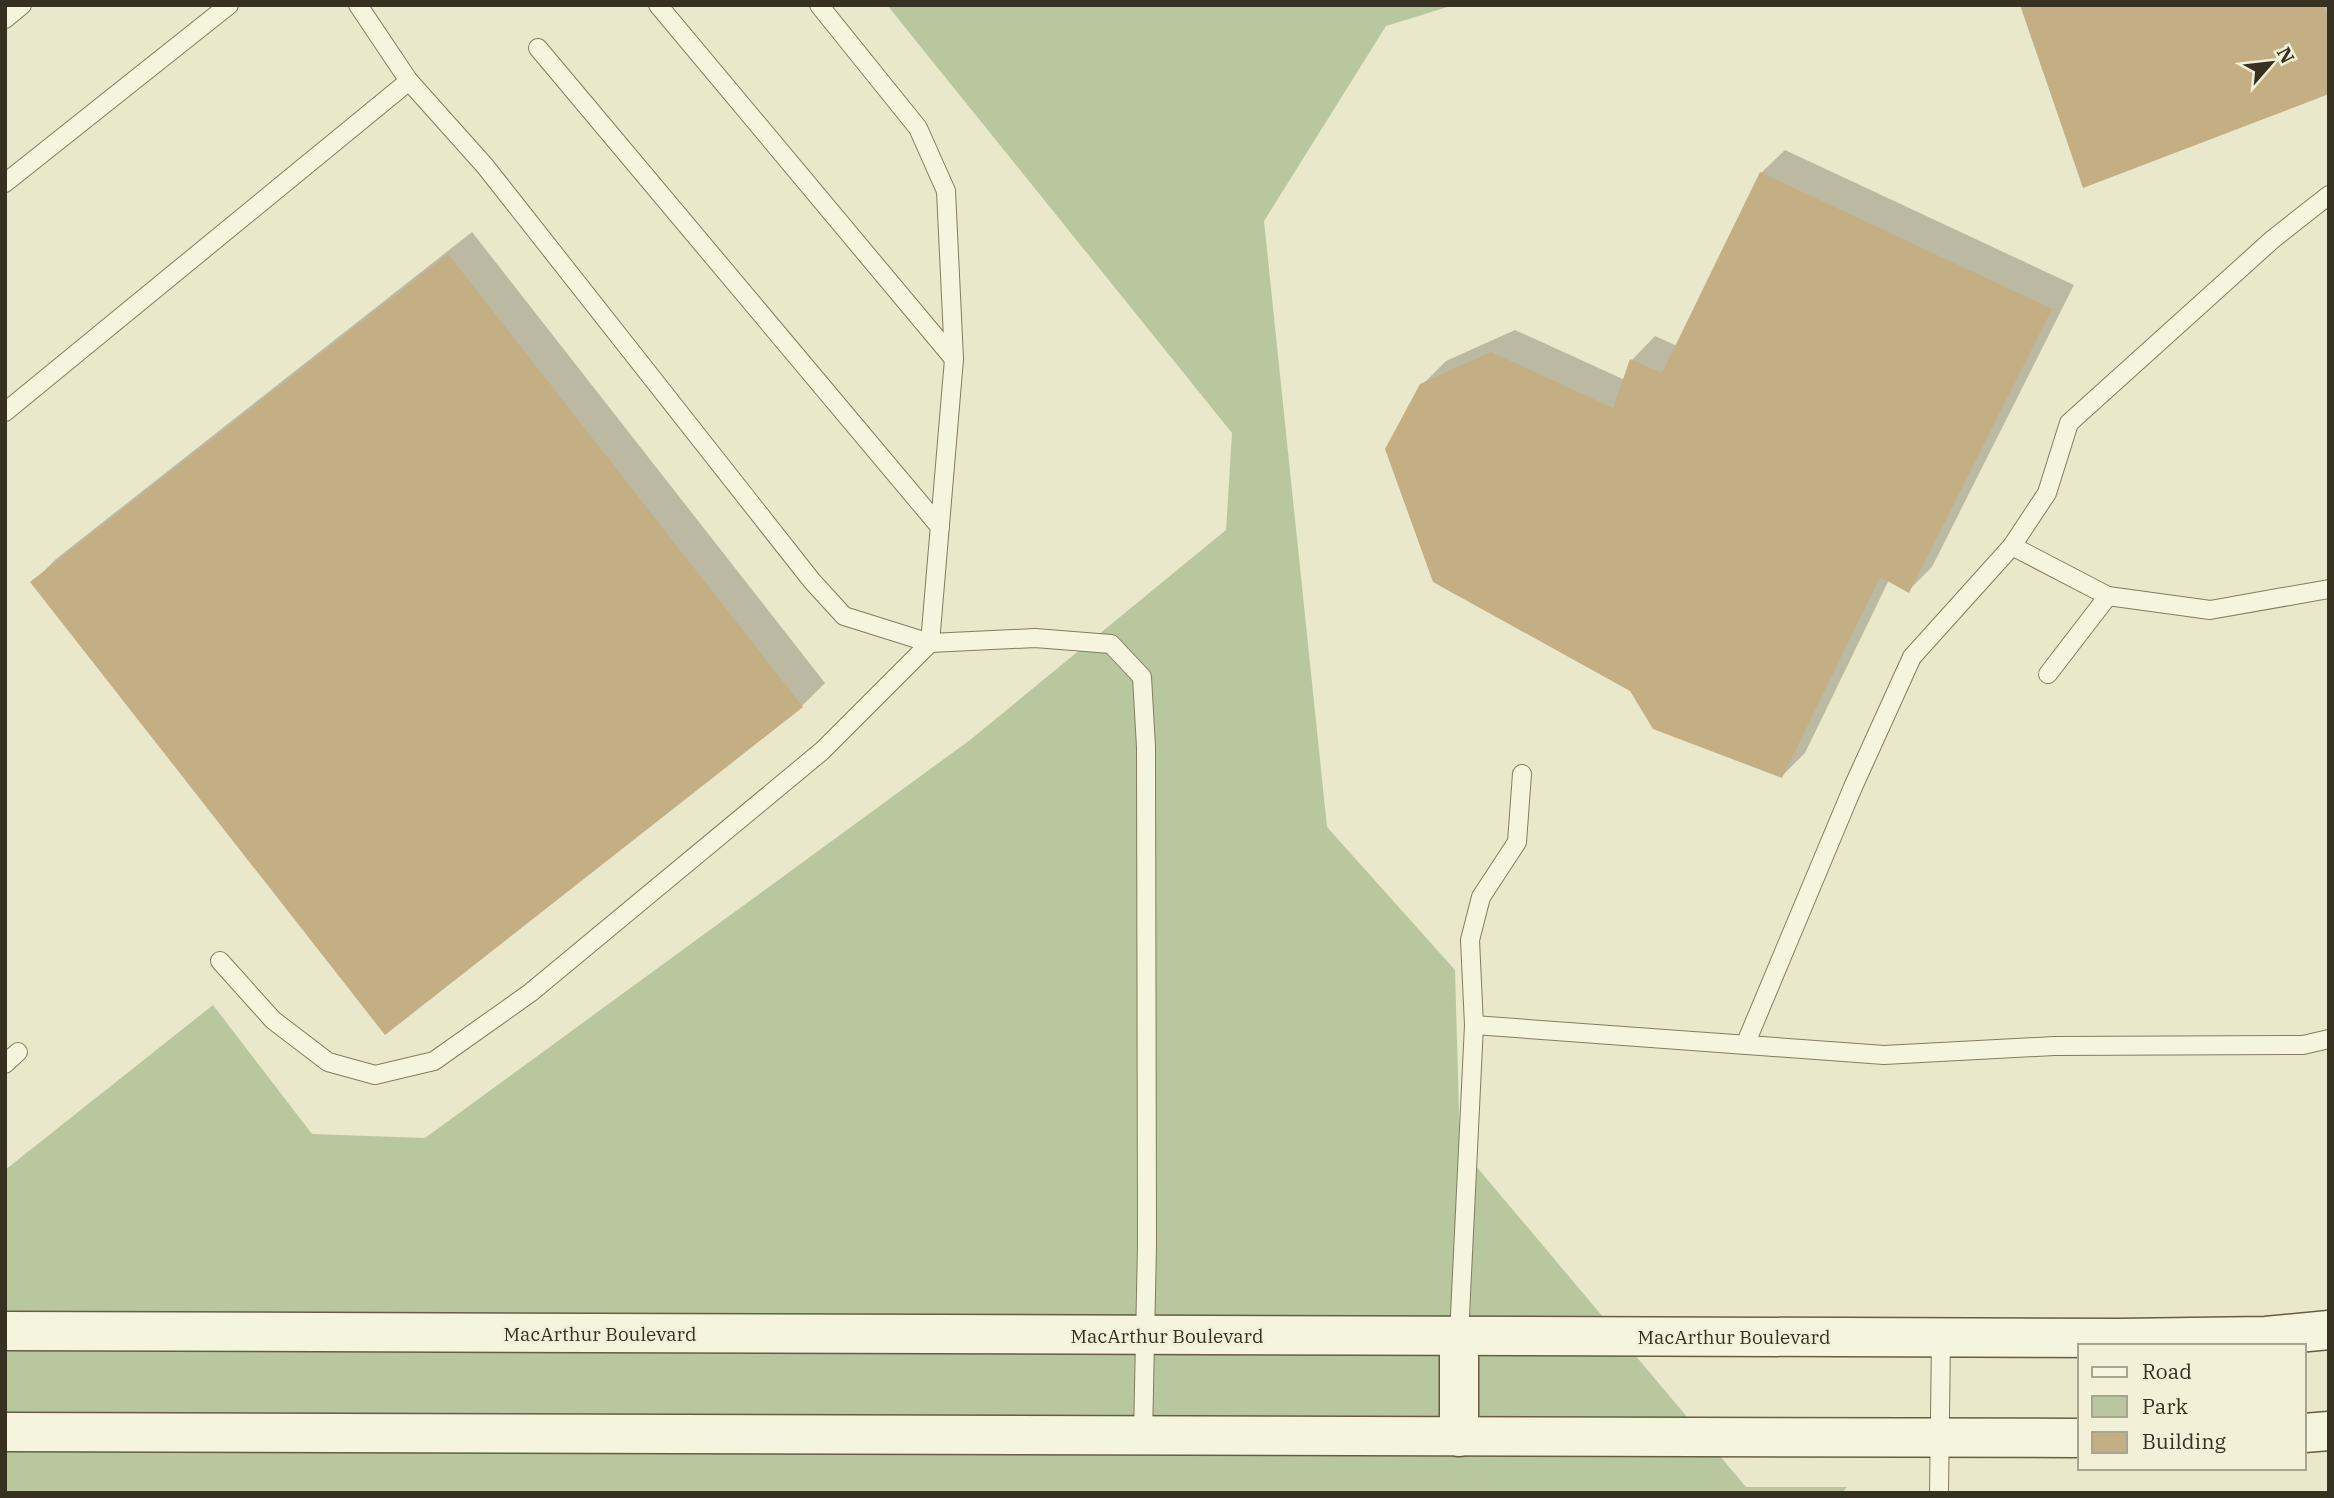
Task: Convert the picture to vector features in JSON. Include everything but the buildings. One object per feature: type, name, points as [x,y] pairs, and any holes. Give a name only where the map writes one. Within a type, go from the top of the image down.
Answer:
[{"type":"main road","name":"MacArthur Boulevard","points":[[5,1331],[1941,1338],[2266,1336],[2329,1330]]},
{"type":"main road","points":[[1459,1336],[1459,1437]]},
{"type":"main road","points":[[2306,1433],[2329,1431]]},
{"type":"main road","points":[[5,1432],[1143,1437],[1940,1435],[2078,1438]]},
{"type":"lane","points":[[5,19],[22,5]]},
{"type":"lane","points":[[5,183],[229,5]]},
{"type":"lane","points":[[358,5],[409,81],[485,166],[820,590],[844,615],[930,643],[1035,638],[1111,644],[1142,677],[1146,747],[1147,997],[1147,1244],[1143,1437]]},
{"type":"lane","points":[[658,5],[954,359]]},
{"type":"lane","points":[[220,961],[273,1020],[328,1062],[375,1075],[434,1061],[530,993],[812,760],[930,643],[954,359],[946,191],[918,128],[819,5]]},
{"type":"lane","points":[[538,48],[940,527]]},
{"type":"lane","points":[[5,412],[409,81]]},
{"type":"lane","points":[[1745,1045],[1837,824],[1912,657],[2012,546],[2047,493],[2069,423],[2273,239],[2329,195]]},
{"type":"lane","points":[[2012,546],[2108,596],[2210,610],[2329,589]]},
{"type":"lane","points":[[2048,674],[2108,596]]},
{"type":"lane","points":[[1459,1336],[1474,1025],[1470,940],[1481,897],[1517,842],[1522,774]]},
{"type":"lane","points":[[1474,1025],[1884,1055],[2054,1046],[2303,1045],[2329,1040]]},
{"type":"lane","points":[[1940,1493],[1941,1338]]},
{"type":"green space","points":[[887,5],[1454,5],[1386,26],[1264,221],[1327,827],[1455,970],[1460,1147],[1746,1487],[1847,1487],[1842,1493],[5,1493],[5,1170],[213,1005],[312,1134],[425,1138],[970,740],[1226,530],[1232,433]]}]
